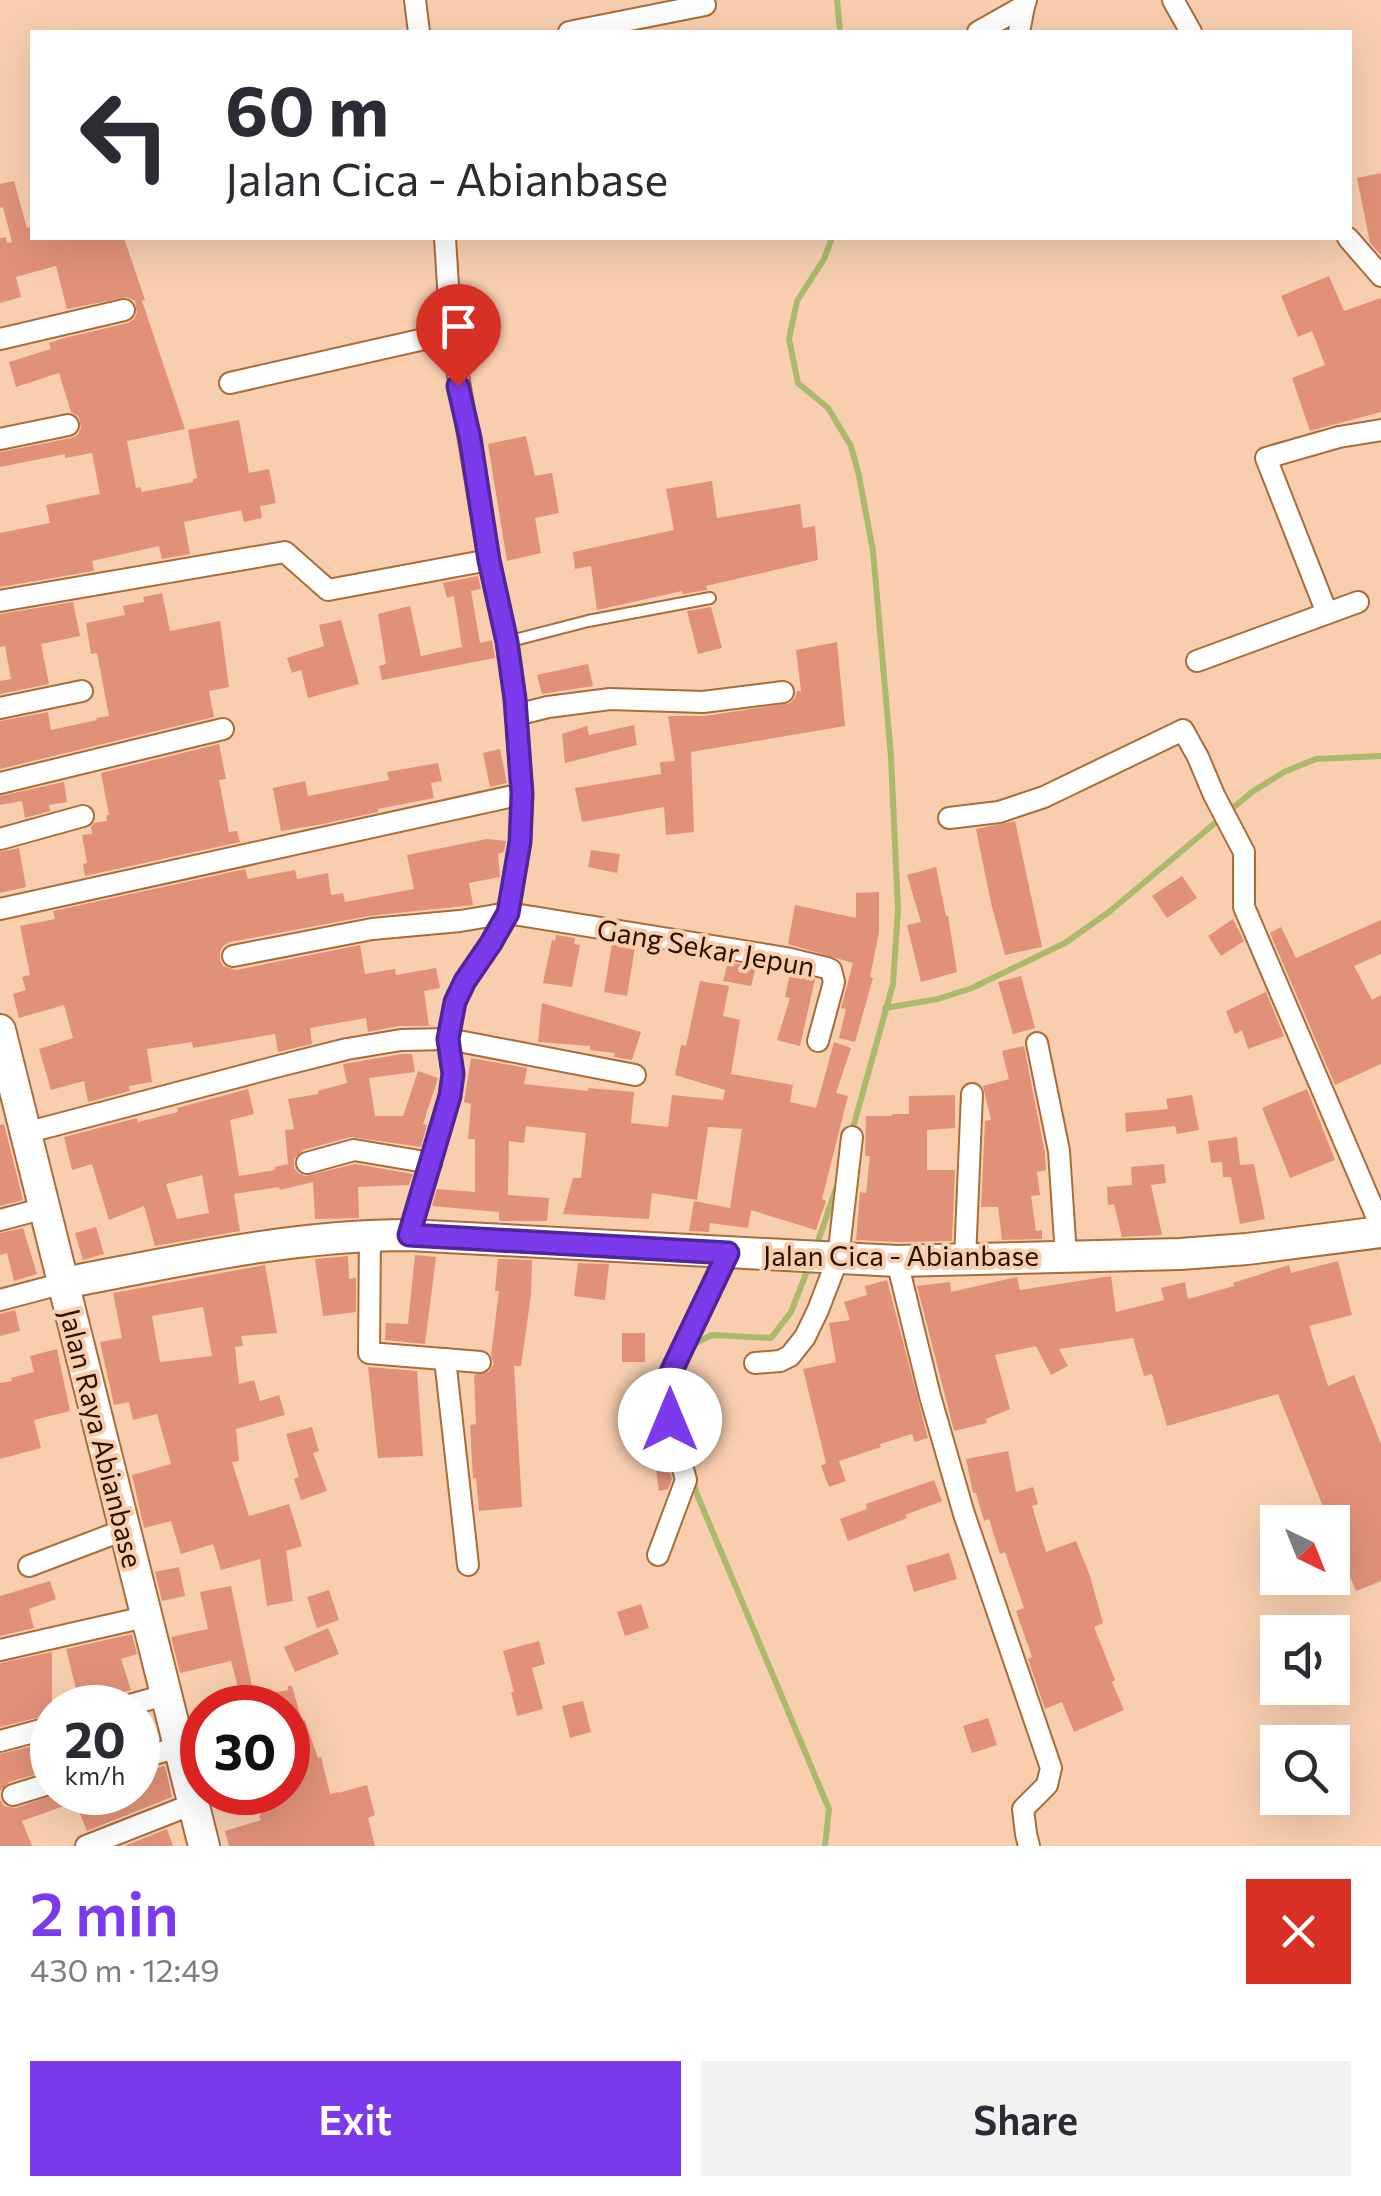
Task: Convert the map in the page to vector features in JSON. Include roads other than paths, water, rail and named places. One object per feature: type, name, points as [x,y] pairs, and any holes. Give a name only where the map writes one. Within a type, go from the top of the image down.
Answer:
[{"type":"street","points":[[415,0],[419,30]]},
{"type":"street","points":[[1173,0],[1189,30]]},
{"type":"street","points":[[981,30],[1025,3]]},
{"type":"street","points":[[1018,30],[1025,3]]},
{"type":"street","points":[[580,30],[705,6]]},
{"type":"street","points":[[409,1235],[450,1096],[453,1074],[448,1039],[455,1002],[508,913],[520,842],[522,794],[507,642],[489,560],[451,333],[445,240]]},
{"type":"street","points":[[1353,244],[1381,245]]},
{"type":"street","points":[[1353,244],[1381,276]]},
{"type":"street","points":[[0,338],[124,310]]},
{"type":"street","points":[[230,383],[451,333]]},
{"type":"street","points":[[0,439],[68,425]]},
{"type":"street","points":[[1327,613],[1266,458],[1339,437],[1381,430]]},
{"type":"street","points":[[0,601],[285,552],[328,590],[489,560]]},
{"type":"street","points":[[1197,661],[1358,602]]},
{"type":"street","points":[[0,708],[82,691]]},
{"type":"street","points":[[516,714],[610,699],[703,702],[784,692]]},
{"type":"street","points":[[0,783],[224,729]]},
{"type":"street","points":[[949,818],[999,812],[1044,797],[1183,730],[1244,852],[1244,906],[1381,1230]]},
{"type":"street","points":[[0,909],[522,794]]},
{"type":"street","points":[[0,839],[82,816]]},
{"type":"street","points":[[233,956],[372,929],[508,913]]},
{"type":"street","name":"Gang Sekar Jepun","points":[[508,913],[827,968],[834,982],[818,1041]]},
{"type":"street","name":"Jalan Raya Abianbase","points":[[0,1030],[14,1115],[64,1283],[180,1755]]},
{"type":"street","points":[[14,1115],[402,1040],[448,1039],[636,1075]]},
{"type":"street","points":[[1036,1043],[1059,1152],[1066,1256]]},
{"type":"street","points":[[965,1259],[972,1094]]},
{"type":"street","points":[[754,1363],[790,1356],[818,1310],[834,1258],[852,1137]]},
{"type":"street","points":[[307,1162],[354,1150],[430,1163]]},
{"type":"street","points":[[0,1220],[44,1208]]},
{"type":"street","name":"Jalan Cica - Abianbase","points":[[64,1283],[249,1247],[370,1235],[897,1261],[1213,1252],[1381,1230]]},
{"type":"street","points":[[370,1235],[368,1353],[480,1362]]},
{"type":"street","points":[[658,1555],[686,1480],[662,1391],[728,1253]]},
{"type":"street","points":[[897,1261],[964,1514],[1051,1768],[1047,1785],[1023,1809],[1030,1846]]},
{"type":"street","points":[[0,1300],[64,1283]]},
{"type":"street","points":[[444,1359],[468,1565]]},
{"type":"street","points":[[29,1566],[124,1530]]},
{"type":"street","points":[[0,1650],[145,1617]]},
{"type":"street","points":[[160,1697],[165,1696]]},
{"type":"street","points":[[0,1741],[30,1733]]},
{"type":"street","points":[[160,1752],[178,1747]]},
{"type":"street","points":[[12,1794],[30,1789]]},
{"type":"street","points":[[86,1846],[180,1809]]},
{"type":"street","name":"Jalan Raya Abianbase","points":[[196,1815],[204,1846]]},
{"type":"lane","points":[[507,642],[710,598]]},
{"type":"waterway","points":[[837,0],[840,30]]},
{"type":"waterway","points":[[831,240],[797,301],[789,339],[798,383],[828,408],[851,446],[859,476],[873,551],[891,757],[898,909],[893,984],[851,1135]]},
{"type":"waterway","points":[[885,1008],[938,999],[972,988],[1065,943],[1109,912],[1252,792],[1284,772],[1316,759],[1381,756]]},
{"type":"waterway","points":[[815,1250],[837,1186]]},
{"type":"waterway","points":[[694,1344],[712,1335],[771,1338],[791,1312],[809,1266]]},
{"type":"waterway","points":[[686,1444],[676,1391],[687,1360]]},
{"type":"waterway","points":[[694,1481],[829,1809],[825,1846]]}]
